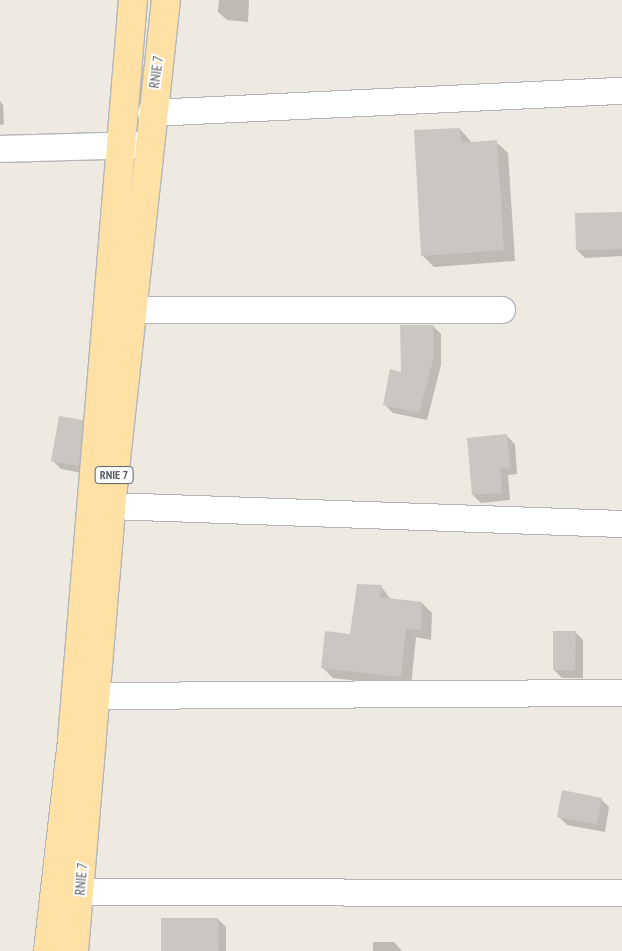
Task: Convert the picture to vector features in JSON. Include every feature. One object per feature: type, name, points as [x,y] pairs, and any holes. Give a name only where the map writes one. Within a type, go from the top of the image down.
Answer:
[{"type":"main road","name":"RNIE 7","points":[[74,951],[111,506],[132,310],[133,0]]},
{"type":"main road","name":"RNIE 7","points":[[48,951],[134,145],[151,113],[166,0]]},
{"type":"street","points":[[151,113],[622,91]]},
{"type":"street","points":[[0,149],[134,145]]},
{"type":"street","points":[[132,310],[502,310]]},
{"type":"street","points":[[111,506],[622,524]]},
{"type":"street","points":[[95,696],[622,693]]},
{"type":"street","points":[[80,892],[622,893]]},
{"type":"building","points":[[460,128],[461,143],[497,140],[504,250],[421,256],[414,130]]},
{"type":"building","points":[[622,212],[622,249],[576,250],[575,213]]},
{"type":"building","points":[[400,325],[433,325],[434,356],[419,413],[383,405],[390,369],[401,372]]},
{"type":"building","points":[[59,416],[83,420],[79,466],[51,461]]},
{"type":"building","points":[[507,434],[510,467],[500,468],[502,493],[472,495],[467,438]]},
{"type":"building","points":[[357,584],[382,585],[380,597],[422,602],[421,630],[406,628],[401,677],[321,668],[325,631],[350,634]]},
{"type":"building","points":[[553,631],[576,631],[575,670],[553,670]]},
{"type":"building","points":[[562,790],[602,798],[597,824],[557,817]]},
{"type":"building","points":[[161,918],[218,918],[219,951],[161,951]]}]
